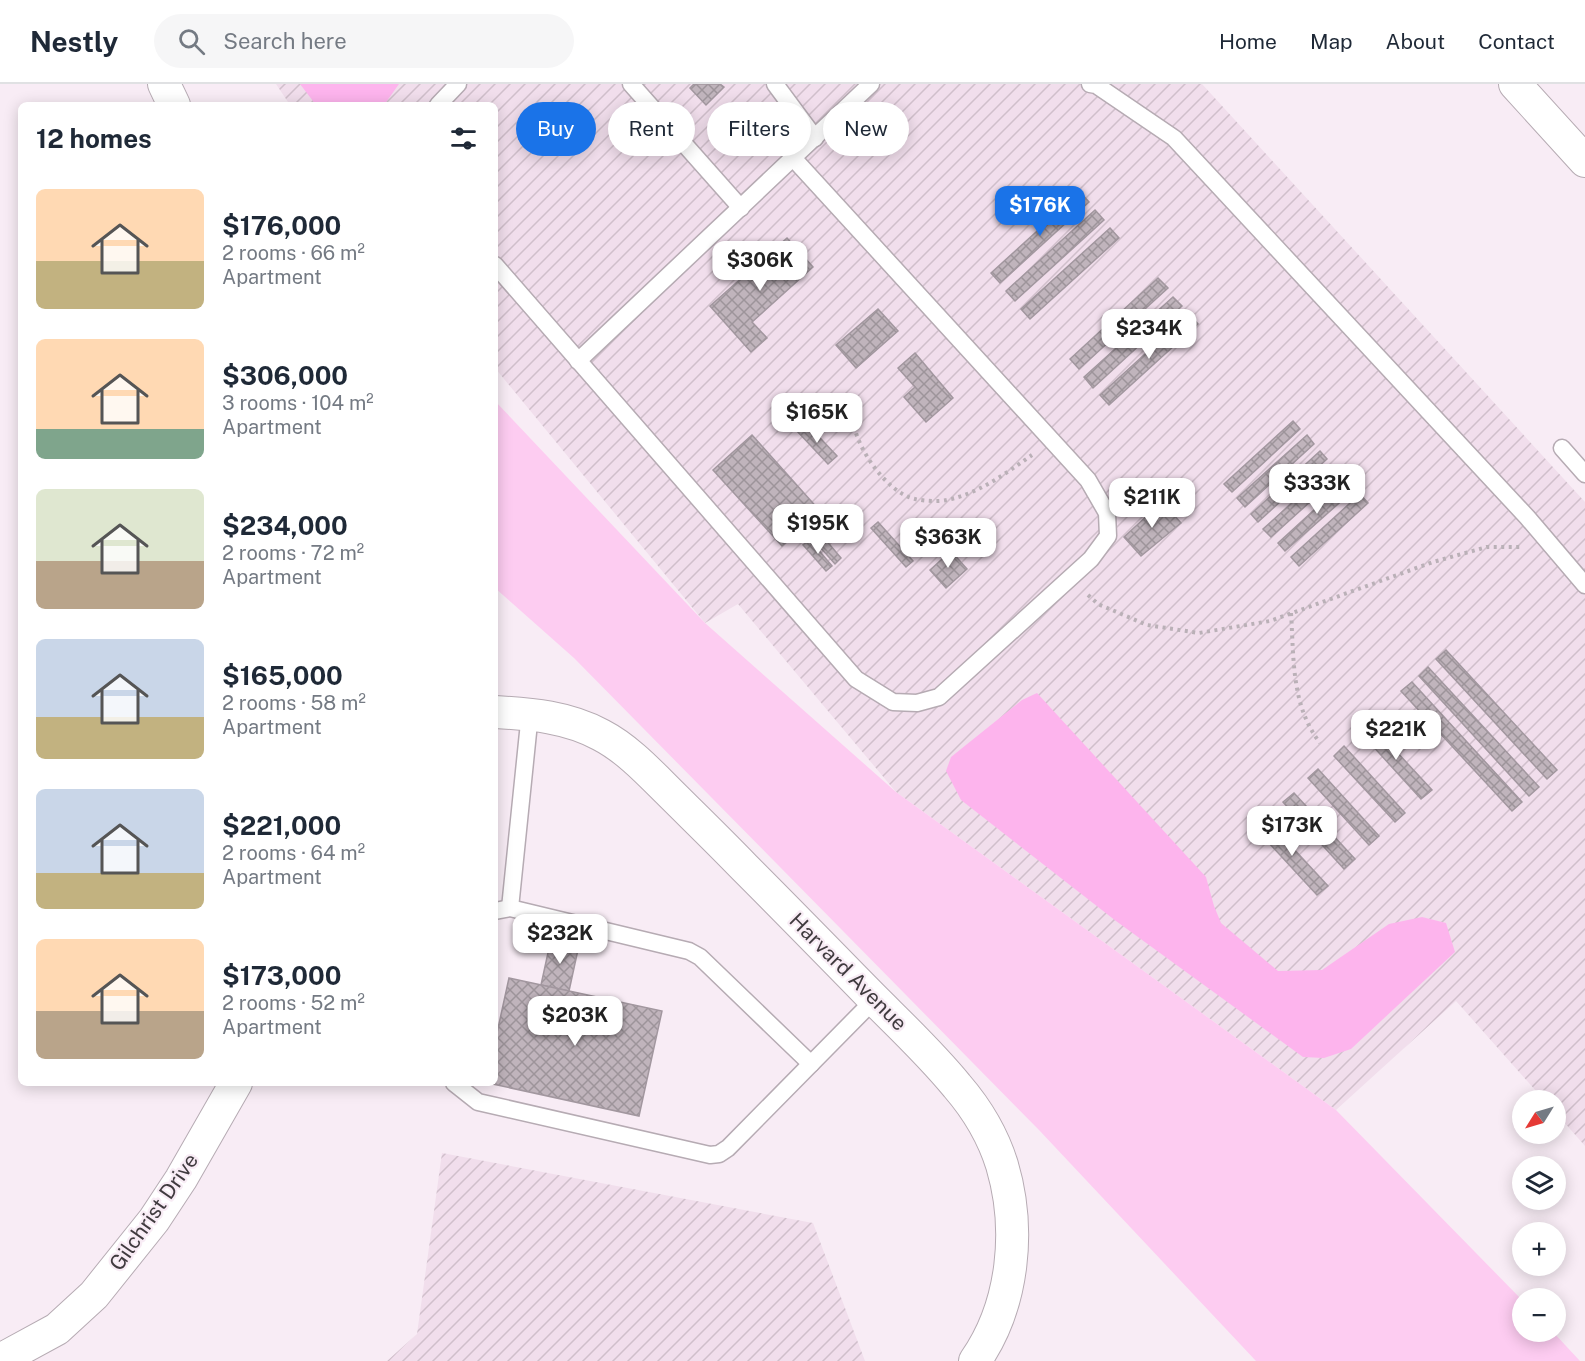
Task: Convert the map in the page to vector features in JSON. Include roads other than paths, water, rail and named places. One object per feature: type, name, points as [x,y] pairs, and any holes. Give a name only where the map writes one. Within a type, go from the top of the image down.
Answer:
[{"type":"street","points":[[164,84],[173,102]]},
{"type":"street","points":[[1515,84],[1585,160]]},
{"type":"street","name":"Harvard Avenue","points":[[498,712],[530,714],[579,725],[601,735],[624,750],[875,999],[957,1085],[987,1130],[1001,1163],[1013,1225],[1007,1288],[997,1322],[975,1361]]},
{"type":"street","name":"Gilchrist Drive","points":[[0,1360],[57,1329],[94,1295],[154,1220],[181,1179],[234,1086]]},
{"type":"street","name":"Gilchrist Drive","points":[[46,1361],[57,1329]]},
{"type":"lane","points":[[441,102],[458,84]]},
{"type":"lane","points":[[631,84],[741,208]]},
{"type":"lane","points":[[775,84],[820,134]]},
{"type":"lane","points":[[578,361],[871,84]]},
{"type":"lane","points":[[1090,84],[1096,85],[1174,138],[1527,517],[1585,585]]},
{"type":"lane","points":[[498,269],[856,680],[893,702],[917,703],[939,697],[1091,560],[1108,536],[1107,513],[1088,480],[794,159]]},
{"type":"lane","points":[[1562,448],[1585,474]]},
{"type":"lane","points":[[530,714],[503,909],[689,951],[700,957],[811,1064]]},
{"type":"lane","points":[[458,1086],[478,1102],[710,1155],[719,1154],[728,1148],[875,999]]}]
